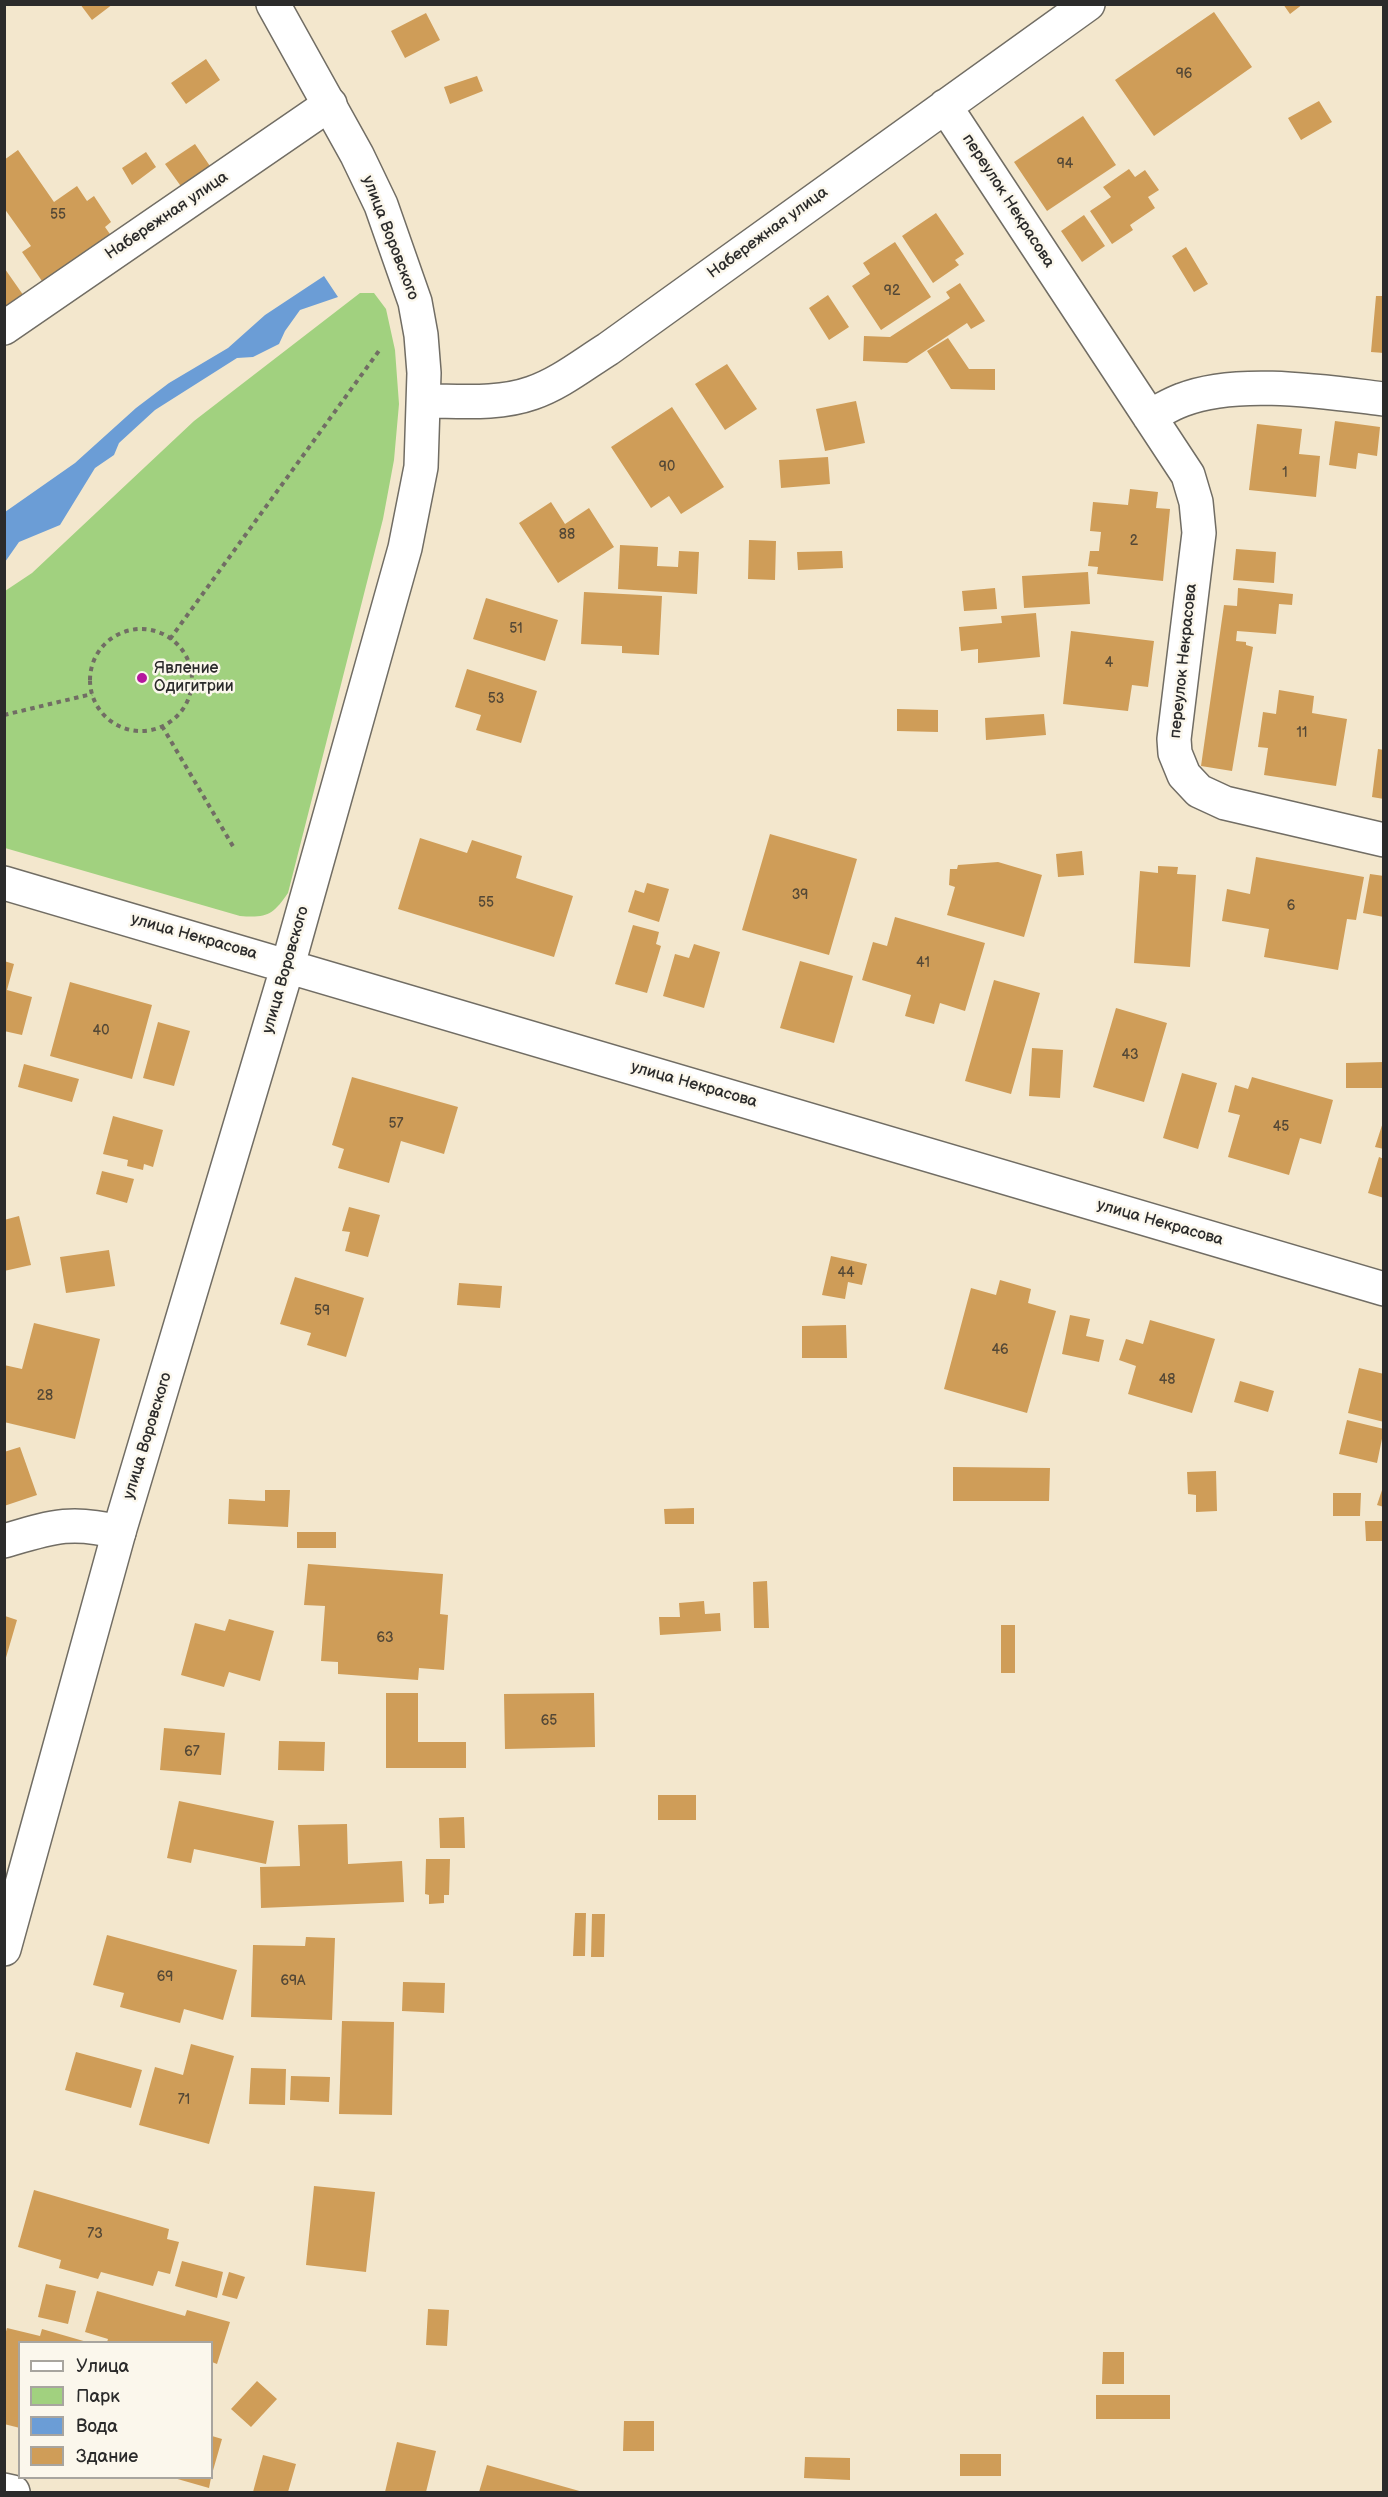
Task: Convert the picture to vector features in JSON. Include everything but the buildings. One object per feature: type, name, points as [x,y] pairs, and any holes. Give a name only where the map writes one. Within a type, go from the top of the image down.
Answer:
[{"type":"street","name":"улица Воровского","points":[[4,1949],[119,1532],[288,965],[408,537],[422,467],[425,401],[422,334],[415,302],[381,205],[330,104],[273,4]]},
{"type":"street","name":"Набережная улица","points":[[425,401],[481,401],[509,398],[532,393],[567,375],[608,349],[1088,4]]},
{"type":"street","name":"Набережная улица","points":[[4,328],[330,104]]},
{"type":"street","name":"переулок Некрасова","points":[[945,106],[1188,475],[1196,502],[1199,533],[1174,739],[1175,753],[1184,775],[1199,791],[1225,803],[1383,840]]},
{"type":"street","points":[[1149,416],[1184,399],[1221,391],[1263,389],[1321,391],[1383,399]]},
{"type":"street","name":"улица Некрасова","points":[[4,883],[1383,1289]]},
{"type":"street","points":[[4,1541],[69,1524],[92,1525],[119,1532]]},
{"type":"street","points":[[4,2490],[13,2493]]},
{"type":"path","points":[[170,639],[382,347]]},
{"type":"path","points":[[131,630],[158,633],[170,639],[187,659],[191,685],[183,710],[162,726],[148,730],[134,731],[119,726],[107,718],[98,707],[92,694],[90,680],[97,653],[117,635],[131,630]]},
{"type":"path","points":[[4,715],[92,694]]},
{"type":"path","points":[[162,726],[234,848]]},
{"type":"green space","points":[[360,293],[374,293],[386,309],[395,350],[399,404],[394,460],[383,519],[288,893],[268,914],[240,916],[5,848],[5,591],[32,573],[194,421]]},
{"type":"water","points":[[324,276],[338,297],[300,310],[279,344],[253,357],[237,358],[155,410],[119,443],[114,455],[95,468],[60,525],[19,542],[5,562],[5,512],[75,463],[136,408],[169,383],[228,348],[265,315]]},
{"type":"place","name":"Явление Одигитрии","points":[[142,678]]}]
